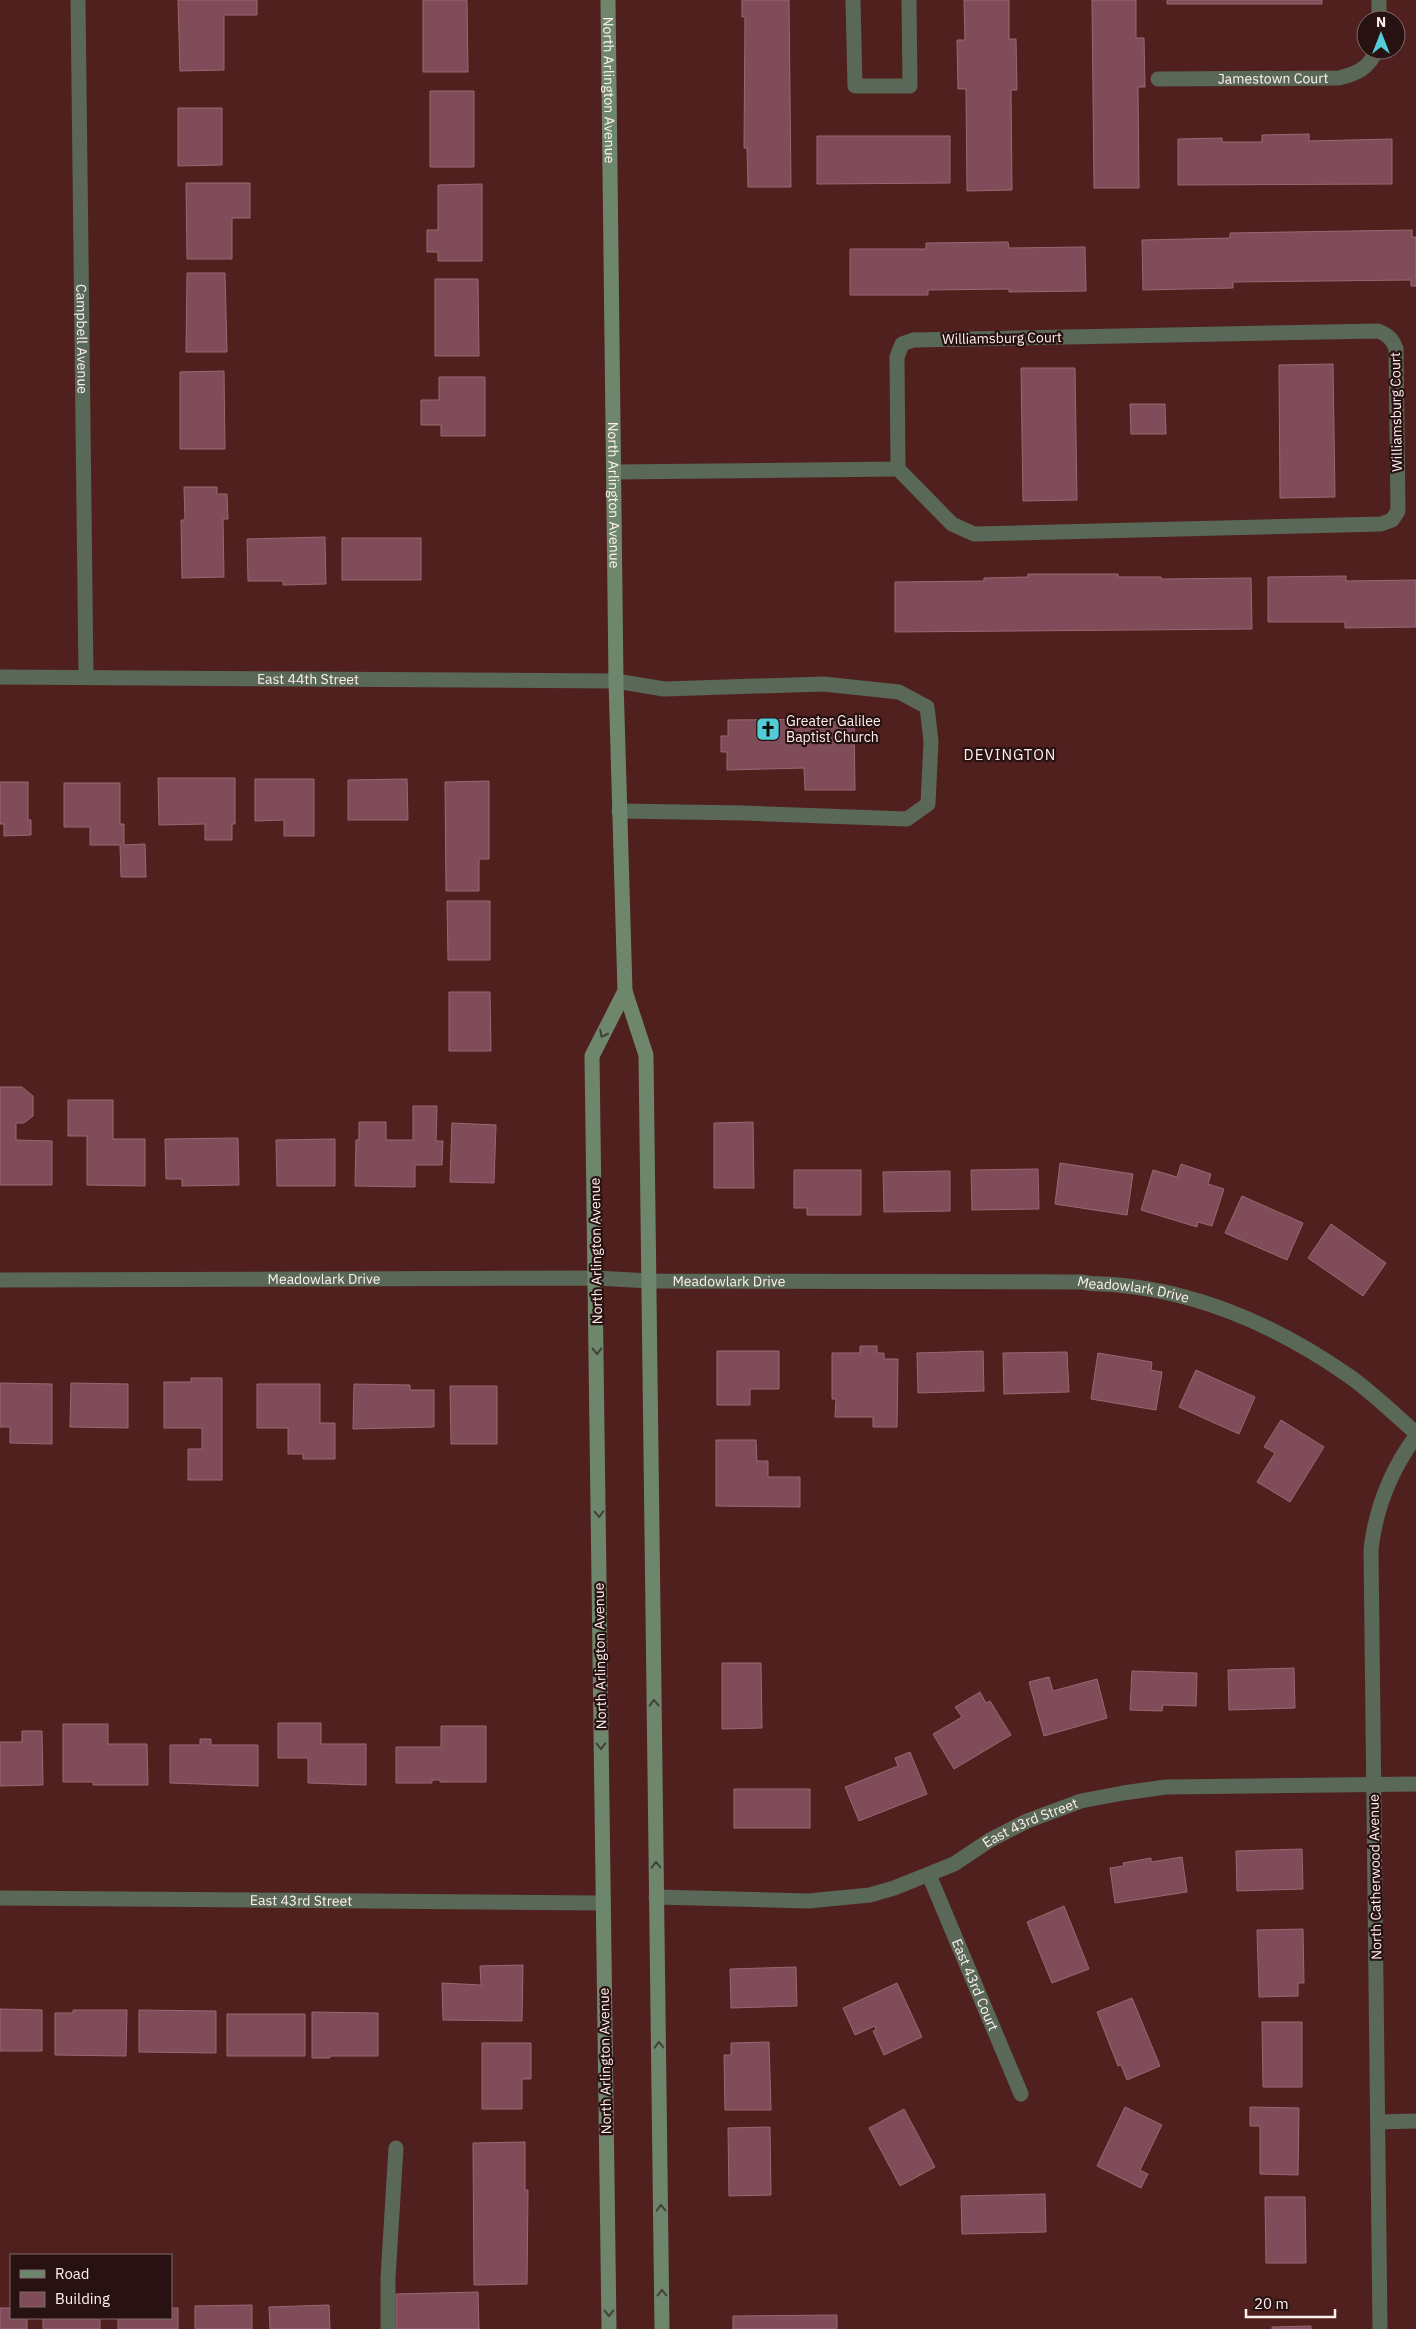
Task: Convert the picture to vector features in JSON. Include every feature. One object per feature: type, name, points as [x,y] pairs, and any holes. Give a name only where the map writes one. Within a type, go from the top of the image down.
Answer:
[{"type":"main road","name":"North Arlington Avenue","points":[[608,0],[616,681],[625,991],[646,1055],[662,2329]]},
{"type":"main road","name":"North Arlington Avenue","points":[[609,2329],[592,1056],[625,991]]},
{"type":"street","name":"Campbell Avenue","points":[[78,0],[86,677]]},
{"type":"street","points":[[853,0],[855,86],[910,86],[909,0]]},
{"type":"street","name":"Jamestown Court","points":[[1158,79],[1339,78],[1359,72],[1370,60]]},
{"type":"street","name":"Williamsburg Court","points":[[1378,331],[1386,334],[1394,342],[1396,350],[1398,512],[1392,520],[1381,524],[974,534],[958,529],[952,524],[898,469],[897,357],[902,344],[913,340],[1378,331]]},
{"type":"street","points":[[614,472],[898,469]]},
{"type":"street","name":"East 44th Street","points":[[0,677],[616,681],[664,689],[823,684],[898,692],[927,707],[931,741],[928,804],[907,819],[620,811]]},
{"type":"street","name":"Meadowlark Drive","points":[[0,1280],[596,1278],[650,1281],[1083,1282],[1140,1287],[1184,1296],[1277,1331],[1349,1376],[1416,1434]]},
{"type":"street","name":"North Catherwood Avenue","points":[[1380,2329],[1373,1536],[1378,1510],[1388,1483],[1401,1456],[1416,1434]]},
{"type":"street","name":"East 43rd Street","points":[[656,1897],[808,1900],[870,1895],[929,1875],[954,1864],[990,1840],[1027,1821],[1095,1797],[1166,1787],[1416,1784]]},
{"type":"street","name":"East 43rd Court","points":[[929,1875],[1021,2094]]},
{"type":"street","name":"East 43rd Street","points":[[0,1898],[603,1902]]},
{"type":"street","points":[[1378,2122],[1416,2121]]},
{"type":"street","points":[[388,2329],[388,2278],[396,2148]]},
{"type":"building","points":[[178,0],[257,0],[257,15],[224,15],[224,70],[180,71]]},
{"type":"building","points":[[423,0],[467,0],[468,72],[423,72]]},
{"type":"building","points":[[742,0],[789,0],[791,187],[748,187],[747,148],[744,148],[745,17],[742,17]]},
{"type":"building","points":[[964,0],[1009,0],[1009,39],[1016,39],[1017,90],[1011,90],[1012,190],[967,191],[966,89],[958,89],[957,40],[965,40]]},
{"type":"building","points":[[1092,0],[1136,0],[1136,38],[1144,38],[1145,87],[1138,87],[1139,188],[1094,188]]},
{"type":"building","points":[[1167,0],[1322,0],[1322,4],[1167,4]]},
{"type":"building","points":[[430,91],[474,91],[474,167],[430,167]]},
{"type":"building","points":[[178,108],[222,108],[222,165],[178,166]]},
{"type":"building","points":[[1309,134],[1309,141],[1392,139],[1392,184],[1178,185],[1178,139],[1222,138],[1222,142],[1262,142],[1262,135]]},
{"type":"building","points":[[817,136],[950,136],[950,183],[817,184]]},
{"type":"building","points":[[186,183],[250,183],[250,218],[232,218],[232,259],[187,259]]},
{"type":"building","points":[[482,184],[482,261],[438,261],[438,252],[427,252],[427,230],[438,230],[438,185]]},
{"type":"building","points":[[1412,230],[1412,237],[1416,237],[1416,286],[1411,286],[1411,280],[1233,282],[1233,288],[1143,290],[1142,240],[1230,238],[1230,233]]},
{"type":"building","points":[[1008,242],[1009,248],[1085,247],[1086,291],[1009,292],[1009,289],[928,290],[928,295],[850,295],[850,249],[926,249],[926,243]]},
{"type":"building","points":[[187,273],[225,273],[227,352],[186,352]]},
{"type":"building","points":[[435,279],[478,279],[479,356],[435,356]]},
{"type":"building","points":[[1333,364],[1335,497],[1280,498],[1279,365]]},
{"type":"building","points":[[1021,368],[1075,368],[1077,500],[1023,501]]},
{"type":"building","points":[[224,371],[225,449],[180,449],[180,372]]},
{"type":"building","points":[[439,377],[485,377],[485,436],[441,436],[441,425],[421,425],[421,400],[439,400]]},
{"type":"building","points":[[1130,404],[1165,404],[1166,434],[1131,434]]},
{"type":"building","points":[[184,487],[217,487],[217,494],[227,494],[228,519],[223,519],[224,577],[182,578],[181,520],[185,520]]},
{"type":"building","points":[[325,537],[326,584],[283,585],[283,581],[248,581],[247,539]]},
{"type":"building","points":[[342,538],[421,538],[421,580],[342,580]]},
{"type":"building","points":[[1028,574],[1118,574],[1118,577],[1161,577],[1161,579],[1251,578],[1252,629],[895,632],[895,582],[984,581],[984,578],[1028,577]]},
{"type":"building","points":[[1346,576],[1346,581],[1416,580],[1416,627],[1345,628],[1345,622],[1268,622],[1268,577]]},
{"type":"building","points":[[854,719],[855,790],[805,790],[804,768],[727,770],[727,752],[721,752],[721,736],[728,736],[728,720]]},
{"type":"building","points":[[158,778],[235,778],[235,824],[232,824],[232,840],[205,840],[205,824],[159,825]]},
{"type":"building","points":[[255,779],[314,779],[314,836],[284,836],[284,820],[255,821]]},
{"type":"building","points":[[407,779],[408,820],[348,820],[348,780]]},
{"type":"building","points":[[489,781],[489,859],[479,859],[479,891],[446,891],[445,782]]},
{"type":"building","points":[[0,782],[28,782],[28,820],[31,820],[31,835],[4,836],[4,824],[0,824]]},
{"type":"building","points":[[64,783],[120,783],[120,824],[124,824],[124,845],[145,844],[146,877],[121,877],[120,845],[90,845],[90,827],[64,827]]},
{"type":"building","points":[[447,901],[490,901],[490,960],[448,960]]},
{"type":"building","points":[[449,992],[490,992],[491,1051],[449,1051]]},
{"type":"building","points":[[0,1087],[22,1087],[33,1096],[33,1116],[24,1123],[16,1123],[16,1140],[52,1141],[52,1185],[0,1185]]},
{"type":"building","points":[[68,1100],[113,1100],[113,1139],[145,1139],[145,1186],[87,1185],[87,1136],[68,1136]]},
{"type":"building","points":[[413,1106],[437,1106],[436,1141],[443,1141],[442,1165],[415,1165],[415,1187],[355,1186],[356,1140],[359,1140],[359,1122],[386,1122],[386,1140],[413,1140]]},
{"type":"building","points":[[753,1122],[754,1188],[714,1188],[714,1123]]},
{"type":"building","points":[[452,1123],[496,1125],[494,1183],[450,1182]]},
{"type":"building","points":[[238,1138],[239,1185],[182,1186],[182,1179],[166,1179],[165,1139]]},
{"type":"building","points":[[335,1139],[335,1186],[277,1186],[276,1140]]},
{"type":"building","points":[[1060,1163],[1133,1174],[1127,1215],[1055,1204]]},
{"type":"building","points":[[1181,1164],[1211,1174],[1208,1184],[1224,1189],[1212,1226],[1198,1222],[1197,1227],[1141,1210],[1153,1170],[1177,1177]]},
{"type":"building","points":[[1038,1169],[1039,1209],[972,1210],[971,1170]]},
{"type":"building","points":[[794,1170],[861,1170],[861,1215],[807,1215],[807,1208],[794,1208]]},
{"type":"building","points":[[950,1171],[950,1211],[884,1212],[883,1172]]},
{"type":"building","points":[[1242,1196],[1303,1223],[1287,1260],[1225,1233]]},
{"type":"building","points":[[1331,1224],[1386,1263],[1363,1296],[1308,1258]]},
{"type":"building","points":[[860,1346],[877,1346],[877,1353],[884,1353],[884,1359],[898,1359],[897,1427],[873,1427],[873,1417],[835,1417],[836,1399],[832,1399],[832,1353],[860,1353]]},
{"type":"building","points":[[717,1351],[779,1351],[779,1389],[750,1389],[750,1405],[717,1405]]},
{"type":"building","points":[[983,1351],[984,1391],[918,1393],[917,1353]]},
{"type":"building","points":[[1067,1352],[1069,1392],[1004,1394],[1003,1353]]},
{"type":"building","points":[[1098,1353],[1152,1362],[1151,1370],[1162,1372],[1156,1410],[1091,1399]]},
{"type":"building","points":[[1196,1370],[1255,1397],[1239,1434],[1179,1407]]},
{"type":"building","points":[[191,1378],[222,1378],[222,1480],[188,1480],[188,1449],[202,1449],[202,1428],[164,1428],[164,1382],[191,1382]]},
{"type":"building","points":[[0,1383],[52,1384],[52,1444],[10,1443],[10,1427],[0,1427]]},
{"type":"building","points":[[71,1383],[128,1384],[128,1428],[70,1427]]},
{"type":"building","points":[[257,1384],[320,1384],[320,1423],[335,1423],[335,1459],[303,1459],[303,1454],[288,1454],[288,1428],[257,1428]]},
{"type":"building","points":[[354,1384],[410,1385],[410,1390],[434,1390],[434,1427],[353,1429]]},
{"type":"building","points":[[450,1386],[497,1386],[497,1444],[451,1444]]},
{"type":"building","points":[[1281,1420],[1324,1447],[1290,1502],[1257,1482],[1275,1453],[1264,1447]]},
{"type":"building","points":[[716,1440],[756,1440],[757,1461],[768,1461],[768,1477],[800,1477],[800,1507],[716,1506]]},
{"type":"building","points":[[722,1663],[761,1663],[762,1728],[722,1729]]},
{"type":"building","points":[[1294,1668],[1295,1708],[1229,1710],[1228,1670]]},
{"type":"building","points":[[1132,1671],[1197,1673],[1196,1706],[1163,1705],[1162,1711],[1130,1710]]},
{"type":"building","points":[[1049,1677],[1053,1691],[1097,1679],[1107,1718],[1044,1736],[1029,1682]]},
{"type":"building","points":[[980,1692],[986,1703],[990,1701],[1011,1735],[954,1769],[933,1734],[962,1717],[955,1707]]},
{"type":"building","points":[[278,1723],[321,1723],[321,1744],[366,1744],[366,1785],[308,1783],[308,1758],[278,1758]]},
{"type":"building","points":[[63,1724],[108,1724],[108,1744],[147,1744],[148,1785],[93,1785],[93,1782],[63,1782]]},
{"type":"building","points":[[441,1726],[486,1726],[486,1782],[440,1782],[440,1780],[432,1780],[432,1783],[396,1783],[396,1747],[441,1747]]},
{"type":"building","points":[[22,1731],[42,1731],[43,1785],[0,1786],[0,1742],[22,1742]]},
{"type":"building","points":[[200,1739],[211,1739],[211,1745],[258,1745],[258,1786],[170,1783],[170,1745],[200,1745]]},
{"type":"building","points":[[910,1752],[927,1794],[859,1821],[845,1787],[898,1766],[895,1758]]},
{"type":"building","points":[[734,1789],[810,1789],[810,1828],[734,1828]]},
{"type":"building","points":[[1302,1849],[1303,1889],[1237,1891],[1236,1851]]},
{"type":"building","points":[[1182,1857],[1187,1892],[1115,1903],[1110,1868],[1124,1866],[1123,1863],[1151,1858],[1151,1862]]},
{"type":"building","points":[[1064,1906],[1089,1969],[1052,1983],[1027,1922]]},
{"type":"building","points":[[1303,1929],[1304,1983],[1298,1983],[1298,1996],[1259,1997],[1257,1930]]},
{"type":"building","points":[[523,1965],[522,2021],[443,2020],[442,1983],[481,1985],[480,1966]]},
{"type":"building","points":[[796,1967],[797,2006],[731,2008],[730,1969]]},
{"type":"building","points":[[897,1983],[922,2037],[884,2055],[873,2031],[876,2030],[875,2026],[855,2035],[843,2008]]},
{"type":"building","points":[[1132,1998],[1160,2066],[1127,2080],[1121,2065],[1118,2066],[1097,2012]]},
{"type":"building","points":[[0,2009],[42,2010],[42,2051],[0,2051]]},
{"type":"building","points":[[73,2010],[127,2010],[126,2056],[55,2055],[55,2013],[73,2013]]},
{"type":"building","points":[[139,2010],[216,2011],[216,2053],[139,2052]]},
{"type":"building","points":[[312,2012],[378,2013],[378,2056],[312,2058]]},
{"type":"building","points":[[227,2014],[305,2014],[305,2056],[227,2056]]},
{"type":"building","points":[[1262,2022],[1302,2022],[1302,2087],[1263,2087]]},
{"type":"building","points":[[769,2042],[771,2110],[725,2110],[724,2055],[731,2055],[731,2043]]},
{"type":"building","points":[[482,2043],[531,2043],[531,2079],[522,2079],[522,2109],[482,2109]]},
{"type":"building","points":[[1125,2107],[1162,2125],[1140,2170],[1148,2174],[1141,2188],[1097,2166]]},
{"type":"building","points":[[1250,2107],[1299,2108],[1298,2175],[1260,2174],[1260,2126],[1250,2126]]},
{"type":"building","points":[[904,2109],[935,2167],[900,2186],[869,2128]]},
{"type":"building","points":[[770,2127],[771,2195],[729,2196],[728,2128]]},
{"type":"building","points":[[525,2142],[525,2190],[528,2190],[527,2284],[474,2285],[473,2143]]},
{"type":"building","points":[[1045,2194],[1046,2232],[962,2234],[961,2196]]},
{"type":"building","points":[[1265,2197],[1305,2197],[1306,2263],[1266,2263]]},
{"type":"building","points":[[478,2292],[479,2329],[396,2329],[396,2294]]},
{"type":"building","points":[[252,2305],[252,2329],[195,2329],[195,2306]]},
{"type":"building","points":[[329,2305],[330,2329],[270,2329],[269,2307]]},
{"type":"building","points":[[0,2308],[10,2308],[10,2319],[27,2319],[27,2329],[0,2329]]},
{"type":"building","points":[[172,2308],[178,2308],[178,2329],[118,2329],[118,2319],[172,2319]]},
{"type":"building","points":[[837,2315],[837,2329],[733,2329],[733,2316]]},
{"type":"building","points":[[43,2319],[100,2319],[100,2329],[43,2329]]},
{"type":"building","points":[[1311,2326],[1311,2329],[1272,2329],[1272,2327]]},
{"type":"place","name":"Greater Galilee Baptist Church","points":[[768,729]]},
{"type":"district","name":"DEVINGTON","points":[[1010,755]]}]
